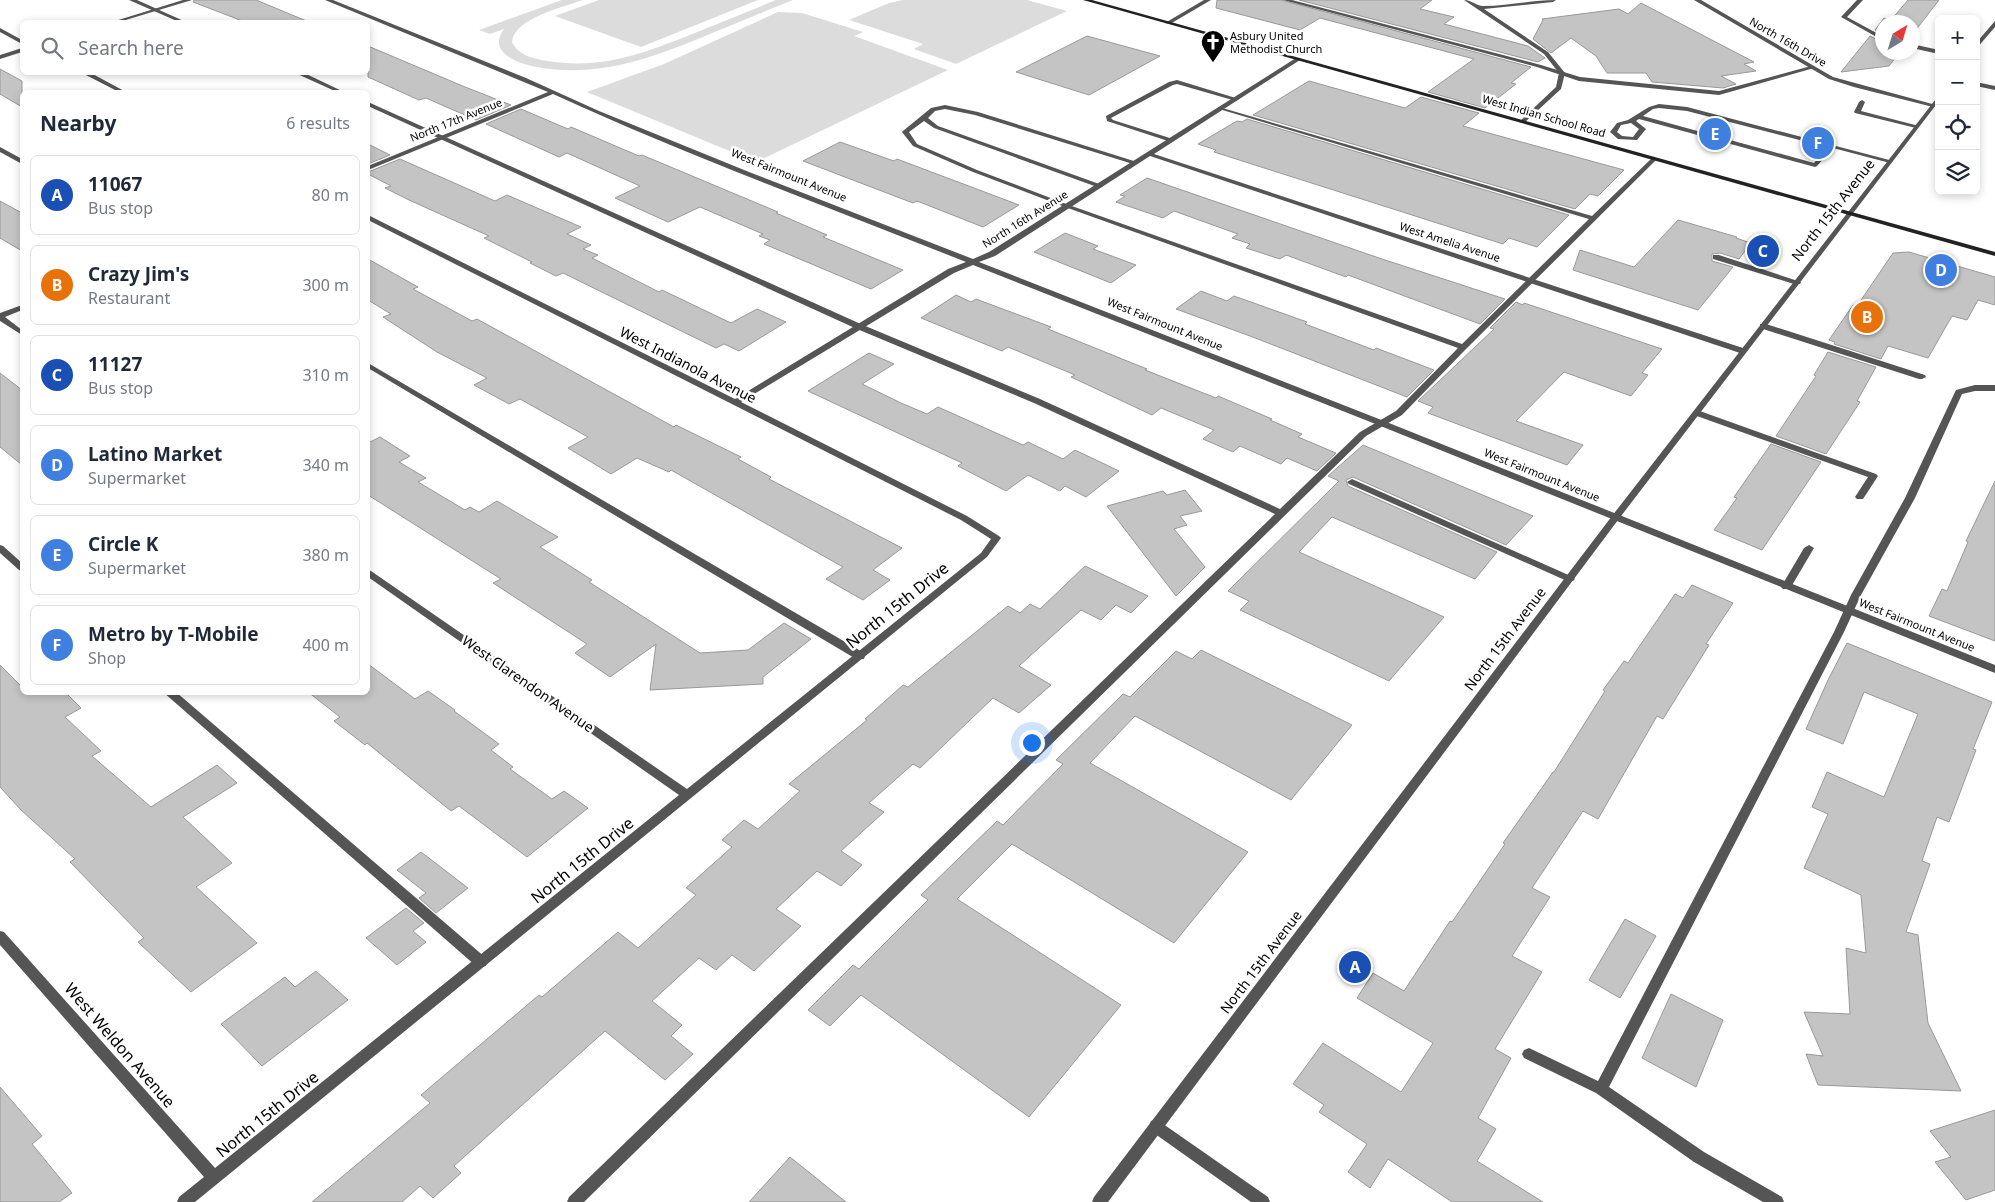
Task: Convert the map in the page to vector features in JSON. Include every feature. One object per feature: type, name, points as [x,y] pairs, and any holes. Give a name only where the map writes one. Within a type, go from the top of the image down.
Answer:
[{"type":"main road","name":"West Indian School Road","points":[[1086,0],[1995,254]]},
{"type":"street","points":[[132,0],[178,20]]},
{"type":"street","points":[[122,20],[189,0]]},
{"type":"street","name":"West Fairmount Avenue","points":[[328,0],[659,137],[1995,669]]},
{"type":"street","points":[[1168,23],[1208,0]]},
{"type":"street","points":[[1286,0],[1579,79],[1719,93],[1811,68]]},
{"type":"street","points":[[1467,0],[1546,53],[1562,73],[1559,88],[1522,122]]},
{"type":"street","points":[[1479,8],[1553,0]]},
{"type":"street","name":"North 16th Drive","points":[[1697,0],[1831,78],[1856,86],[1933,104]]},
{"type":"street","points":[[1860,0],[1844,17],[1875,34]]},
{"type":"street","points":[[1980,43],[1994,27]]},
{"type":"street","points":[[0,30],[20,41]]},
{"type":"street","points":[[1920,48],[1935,51]]},
{"type":"street","points":[[0,57],[20,51]]},
{"type":"street","name":"North 16th Avenue","points":[[734,404],[951,271],[992,254],[1298,59]]},
{"type":"street","points":[[89,75],[119,90]]},
{"type":"street","points":[[303,75],[337,90]]},
{"type":"street","points":[[1171,140],[1110,121],[1108,117],[1171,83],[1177,82],[1236,98]]},
{"type":"street","points":[[1980,85],[1995,88]]},
{"type":"street","name":"North 17th Avenue","points":[[370,167],[554,92]]},
{"type":"street","points":[[1862,102],[1857,112],[1916,126]]},
{"type":"street","name":"North 15th Avenue","points":[[1098,1202],[1615,518],[1935,102]]},
{"type":"street","points":[[370,105],[860,327],[1037,401],[1281,513]]},
{"type":"street","points":[[1633,122],[1642,128],[1635,139],[1620,138],[1613,132],[1620,124],[1633,122],[1652,107],[1667,106],[1792,139],[1831,146],[1890,161]]},
{"type":"street","points":[[1135,163],[976,113],[945,107],[933,109],[905,132],[915,145],[975,171],[1067,206],[1463,347]]},
{"type":"street","points":[[1221,108],[1593,218]]},
{"type":"street","points":[[1639,117],[1758,146],[1815,165],[1831,146]]},
{"type":"street","points":[[924,118],[936,127],[1100,186]]},
{"type":"street","points":[[1612,147],[1620,138]]},
{"type":"street","points":[[0,149],[20,161]]},
{"type":"street","name":"West Amelia Avenue","points":[[1149,154],[1743,351]]},
{"type":"street","points":[[574,1202],[1363,434],[1399,413],[1530,280],[1654,159]]},
{"type":"street","name":"West Indianola Avenue","points":[[370,218],[734,404],[964,518],[996,538]]},
{"type":"street","points":[[1716,257],[1797,282]]},
{"type":"street","points":[[0,317],[20,308]]},
{"type":"street","points":[[0,317],[20,331]]},
{"type":"street","points":[[1763,326],[1922,377]]},
{"type":"street","points":[[370,366],[860,656]]},
{"type":"street","points":[[1601,1089],[1910,498],[1959,392],[1975,388],[1995,388]]},
{"type":"street","points":[[1697,413],[1873,476],[1860,497]]},
{"type":"street","points":[[1352,482],[1570,579]]},
{"type":"street","name":"North 15th Drive","points":[[184,1202],[984,555],[996,538]]},
{"type":"street","points":[[0,548],[20,566]]},
{"type":"street","points":[[1786,586],[1809,548]]},
{"type":"street","name":"West Clarendon Avenue","points":[[370,574],[688,795]]},
{"type":"street","points":[[171,695],[481,962]]},
{"type":"street","name":"West Weldon Avenue","points":[[0,936],[214,1178]]},
{"type":"street","points":[[1529,1054],[1601,1089],[1699,1157],[1777,1202]]},
{"type":"street","points":[[1156,1126],[1263,1202]]},
{"type":"shaded area","points":[[562,0],[583,0],[541,15],[521,26],[512,42],[518,50],[532,58],[567,63],[586,63],[623,58],[659,47],[776,0],[793,0],[667,51],[629,63],[591,69],[550,69],[524,64],[509,57],[500,48],[499,41],[504,29],[490,34],[479,30]]},
{"type":"shaded area","points":[[599,0],[758,0],[641,47],[555,16]]},
{"type":"shaded area","points":[[903,0],[1027,0],[1067,11],[956,64],[914,49],[923,44],[849,20],[889,3]]},
{"type":"shaded area","points":[[778,12],[802,13],[863,32],[854,36],[948,70],[756,162],[587,92],[664,64]]},
{"type":"building","points":[[194,0],[256,0],[304,20],[240,20],[193,2]]},
{"type":"building","points":[[1217,0],[1281,0],[1531,67],[1511,83],[1516,84],[1485,108],[1428,92],[1474,59],[1320,18],[1300,30],[1216,8]]},
{"type":"building","points":[[1299,0],[1432,0],[1420,9],[1454,17],[1444,24],[1528,46],[1545,58],[1538,62]]},
{"type":"building","points":[[1908,0],[1939,0],[1920,25],[1920,15],[1895,15]]},
{"type":"building","points":[[1641,3],[1754,62],[1744,64],[1756,71],[1721,76],[1736,84],[1723,88],[1652,82],[1646,73],[1607,73],[1596,56],[1571,38],[1551,53],[1533,39],[1542,19],[1619,9],[1628,14]]},
{"type":"building","points":[[1087,36],[1160,56],[1089,95],[1016,72]]},
{"type":"building","points":[[1870,36],[1875,38],[1875,60],[1894,60],[1889,66],[1841,72]]},
{"type":"building","points":[[370,47],[511,105],[476,120],[426,98],[419,100],[368,77],[370,75]]},
{"type":"building","points":[[0,69],[22,81],[20,106],[0,94]]},
{"type":"building","points":[[1309,81],[1405,108],[1421,97],[1479,113],[1463,126],[1624,170],[1598,196],[1590,194],[1575,209],[1253,115]]},
{"type":"building","points":[[521,109],[568,129],[571,127],[639,156],[642,155],[778,212],[776,213],[827,235],[823,237],[903,270],[871,289],[764,244],[770,240],[759,236],[763,234],[700,207],[668,222],[615,198],[640,186],[567,153],[559,157],[486,124]]},
{"type":"building","points":[[1247,119],[1569,215],[1537,247],[1509,238],[1503,244],[1214,152],[1216,150],[1198,144],[1237,121],[1242,122]]},
{"type":"building","points":[[840,142],[894,161],[897,159],[1019,205],[983,227],[917,201],[913,203],[803,161]]},
{"type":"building","points":[[370,145],[390,155],[370,163]]},
{"type":"building","points":[[400,159],[495,201],[507,195],[581,227],[567,234],[591,245],[583,249],[598,255],[592,258],[659,292],[662,290],[731,323],[757,309],[786,322],[739,351],[724,344],[716,348],[563,273],[556,276],[530,263],[532,262],[484,238],[489,236],[385,188],[391,186],[370,175],[370,171]]},
{"type":"building","points":[[1147,178],[1379,258],[1505,299],[1480,324],[1348,275],[1346,277],[1286,255],[1280,259],[1246,248],[1250,244],[1232,238],[1238,234],[1174,211],[1163,218],[1116,202],[1125,196],[1120,195]]},
{"type":"building","points":[[0,201],[20,212],[20,250],[0,238]]},
{"type":"building","points":[[1678,220],[1737,237],[1751,243],[1739,259],[1720,253],[1712,254],[1712,261],[1733,267],[1698,310],[1573,270],[1580,250],[1634,267]]},
{"type":"building","points":[[1065,233],[1098,246],[1093,249],[1136,265],[1111,283],[1034,252]]},
{"type":"building","points":[[1909,252],[1995,277],[1995,305],[1978,300],[1967,320],[1952,316],[1928,358],[1888,346],[1881,359],[1834,344],[1835,342],[1829,340],[1853,305],[1857,306],[1893,253]]},
{"type":"building","points":[[370,260],[418,287],[413,289],[472,321],[477,319],[674,427],[676,425],[741,457],[738,459],[771,477],[769,479],[902,548],[873,570],[890,580],[863,600],[826,579],[843,567],[671,470],[669,472],[637,458],[611,474],[568,448],[588,437],[520,399],[509,404],[474,385],[487,378],[437,352],[383,317],[391,314],[370,301]]},
{"type":"building","points":[[1201,291],[1227,301],[1234,296],[1307,322],[1305,324],[1374,350],[1376,348],[1434,370],[1407,397],[1176,309]]},
{"type":"building","points":[[956,295],[971,302],[976,299],[1051,327],[1048,329],[1147,369],[1145,370],[1216,398],[1218,396],[1272,419],[1270,420],[1302,434],[1298,437],[1336,453],[1317,471],[1287,458],[1281,464],[1240,446],[1233,452],[1203,439],[1214,430],[1161,408],[1152,415],[1071,377],[1075,375],[1008,347],[1002,351],[921,318]]},
{"type":"building","points":[[1516,302],[1662,349],[1642,373],[1648,375],[1631,396],[1564,372],[1516,421],[1583,445],[1567,465],[1428,413],[1433,407],[1418,401],[1494,329],[1490,328]]},
{"type":"building","points":[[1828,352],[1876,367],[1857,401],[1860,402],[1826,454],[1776,436],[1816,376],[1814,375]]},
{"type":"building","points":[[869,353],[894,364],[862,384],[901,403],[927,414],[938,407],[1023,445],[1028,442],[1063,459],[1075,450],[1119,471],[1086,497],[1065,486],[1060,491],[1028,475],[1006,491],[958,466],[962,463],[808,391]]},
{"type":"building","points":[[0,373],[20,388],[20,463],[0,447]]},
{"type":"building","points":[[380,437],[410,456],[399,462],[426,478],[418,482],[465,510],[470,507],[479,512],[497,501],[558,537],[540,547],[592,580],[589,582],[700,653],[748,650],[784,623],[811,639],[763,677],[763,684],[650,690],[656,644],[610,677],[575,653],[587,644],[493,583],[501,579],[370,496],[370,442]]},
{"type":"building","points":[[1771,444],[1821,462],[1762,550],[1714,530],[1737,498],[1734,497]]},
{"type":"building","points":[[1363,445],[1533,516],[1506,545],[1353,477],[1346,480],[1348,486],[1497,552],[1475,579],[1332,517],[1299,552],[1444,617],[1389,681],[1240,610],[1249,601],[1228,591],[1339,481],[1328,476]]},
{"type":"building","points":[[1995,481],[1995,641],[1929,616],[1942,589],[1947,591],[1968,542],[1966,541]]},
{"type":"building","points":[[1185,490],[1202,511],[1180,516],[1187,525],[1174,529],[1205,567],[1176,596],[1107,506],[1163,491],[1167,495]]},
{"type":"building","points":[[1085,566],[1148,596],[1131,613],[1116,605],[1101,620],[1081,610],[1019,666],[1051,685],[1019,713],[993,698],[920,768],[913,764],[869,803],[884,812],[841,851],[862,865],[841,886],[817,871],[776,909],[801,926],[754,971],[732,955],[716,970],[699,958],[652,1001],[682,1025],[671,1036],[693,1054],[665,1080],[605,1031],[454,1166],[461,1173],[433,1198],[420,1186],[402,1202],[312,1202],[430,1103],[421,1095],[539,995],[542,997],[618,932],[638,948],[696,895],[686,888],[732,847],[722,840],[744,820],[758,829],[800,791],[789,784],[867,720],[865,719],[903,685],[908,687],[1008,606],[1020,613],[1030,604],[1040,609]]},
{"type":"building","points":[[1692,585],[1733,603],[1706,644],[1709,645],[1663,719],[1657,716],[1598,819],[1583,811],[1532,888],[1550,897],[1512,956],[1542,972],[1495,1049],[1511,1058],[1478,1118],[1496,1129],[1477,1161],[1543,1202],[1452,1202],[1388,1159],[1370,1188],[1348,1172],[1367,1144],[1319,1112],[1324,1105],[1293,1084],[1323,1043],[1401,1092],[1433,1043],[1357,998],[1373,973],[1404,991],[1450,921],[1452,922],[1505,844],[1503,843],[1554,772],[1605,691],[1603,690],[1624,661],[1628,663],[1675,594],[1683,598]]},
{"type":"building","points":[[1847,643],[1992,702],[1973,749],[1976,750],[1949,822],[1937,817],[1922,861],[1930,864],[1906,932],[1918,935],[1928,1023],[1961,1091],[1818,1085],[1806,1054],[1823,1056],[1804,1012],[1850,1014],[1846,948],[1866,953],[1861,895],[1804,868],[1828,814],[1812,807],[1827,772],[1884,797],[1918,714],[1864,692],[1843,744],[1806,729]]},
{"type":"building","points":[[1201,650],[1352,725],[1291,800],[1135,716],[1090,763],[1248,852],[1174,943],[1012,844],[957,899],[1121,1005],[1029,1117],[861,995],[830,1026],[808,1010],[853,965],[859,969],[928,900],[921,895],[997,821],[1003,825],[1063,764],[1056,760],[1123,694],[1130,697],[1176,651],[1192,659]]},
{"type":"building","points":[[0,665],[20,685],[20,695],[68,695],[81,708],[65,717],[101,751],[92,756],[151,807],[217,765],[237,783],[183,817],[232,863],[196,887],[257,943],[191,992],[138,942],[144,938],[70,862],[75,859],[21,810],[0,787]]},
{"type":"building","points":[[370,665],[415,699],[428,691],[455,710],[499,744],[491,750],[513,767],[510,769],[552,799],[564,791],[588,808],[527,857],[459,806],[451,811],[367,743],[365,745],[334,721],[340,717],[312,695],[370,695]]},
{"type":"building","points":[[421,852],[468,888],[436,913],[419,898],[426,893],[397,870]]},
{"type":"building","points":[[406,908],[424,923],[413,931],[426,942],[397,965],[366,938]]},
{"type":"building","points":[[1625,919],[1656,936],[1620,998],[1589,980]]},
{"type":"building","points":[[316,971],[348,1000],[262,1066],[221,1024],[285,977],[295,987]]},
{"type":"building","points":[[1671,994],[1723,1020],[1696,1087],[1642,1058]]},
{"type":"building","points":[[0,1087],[42,1136],[32,1144],[72,1193],[59,1202],[0,1202]]},
{"type":"building","points":[[1995,1110],[1995,1190],[1966,1200],[1935,1162],[1951,1157],[1930,1131]]},
{"type":"building","points":[[790,1157],[846,1202],[749,1202]]},
{"type":"place","name":"Asbury United Methodist Church","points":[[1213,63]]},
{"type":"place","name":"Circle K","points":[[1715,134]]},
{"type":"place","name":"Metro by T-Mobile","points":[[1818,143]]},
{"type":"place","name":"11127","points":[[1763,251]]},
{"type":"place","name":"Latino Market","points":[[1941,270]]},
{"type":"place","name":"Crazy Jim's","points":[[1867,317]]},
{"type":"place","name":"11067","points":[[1355,967]]}]
